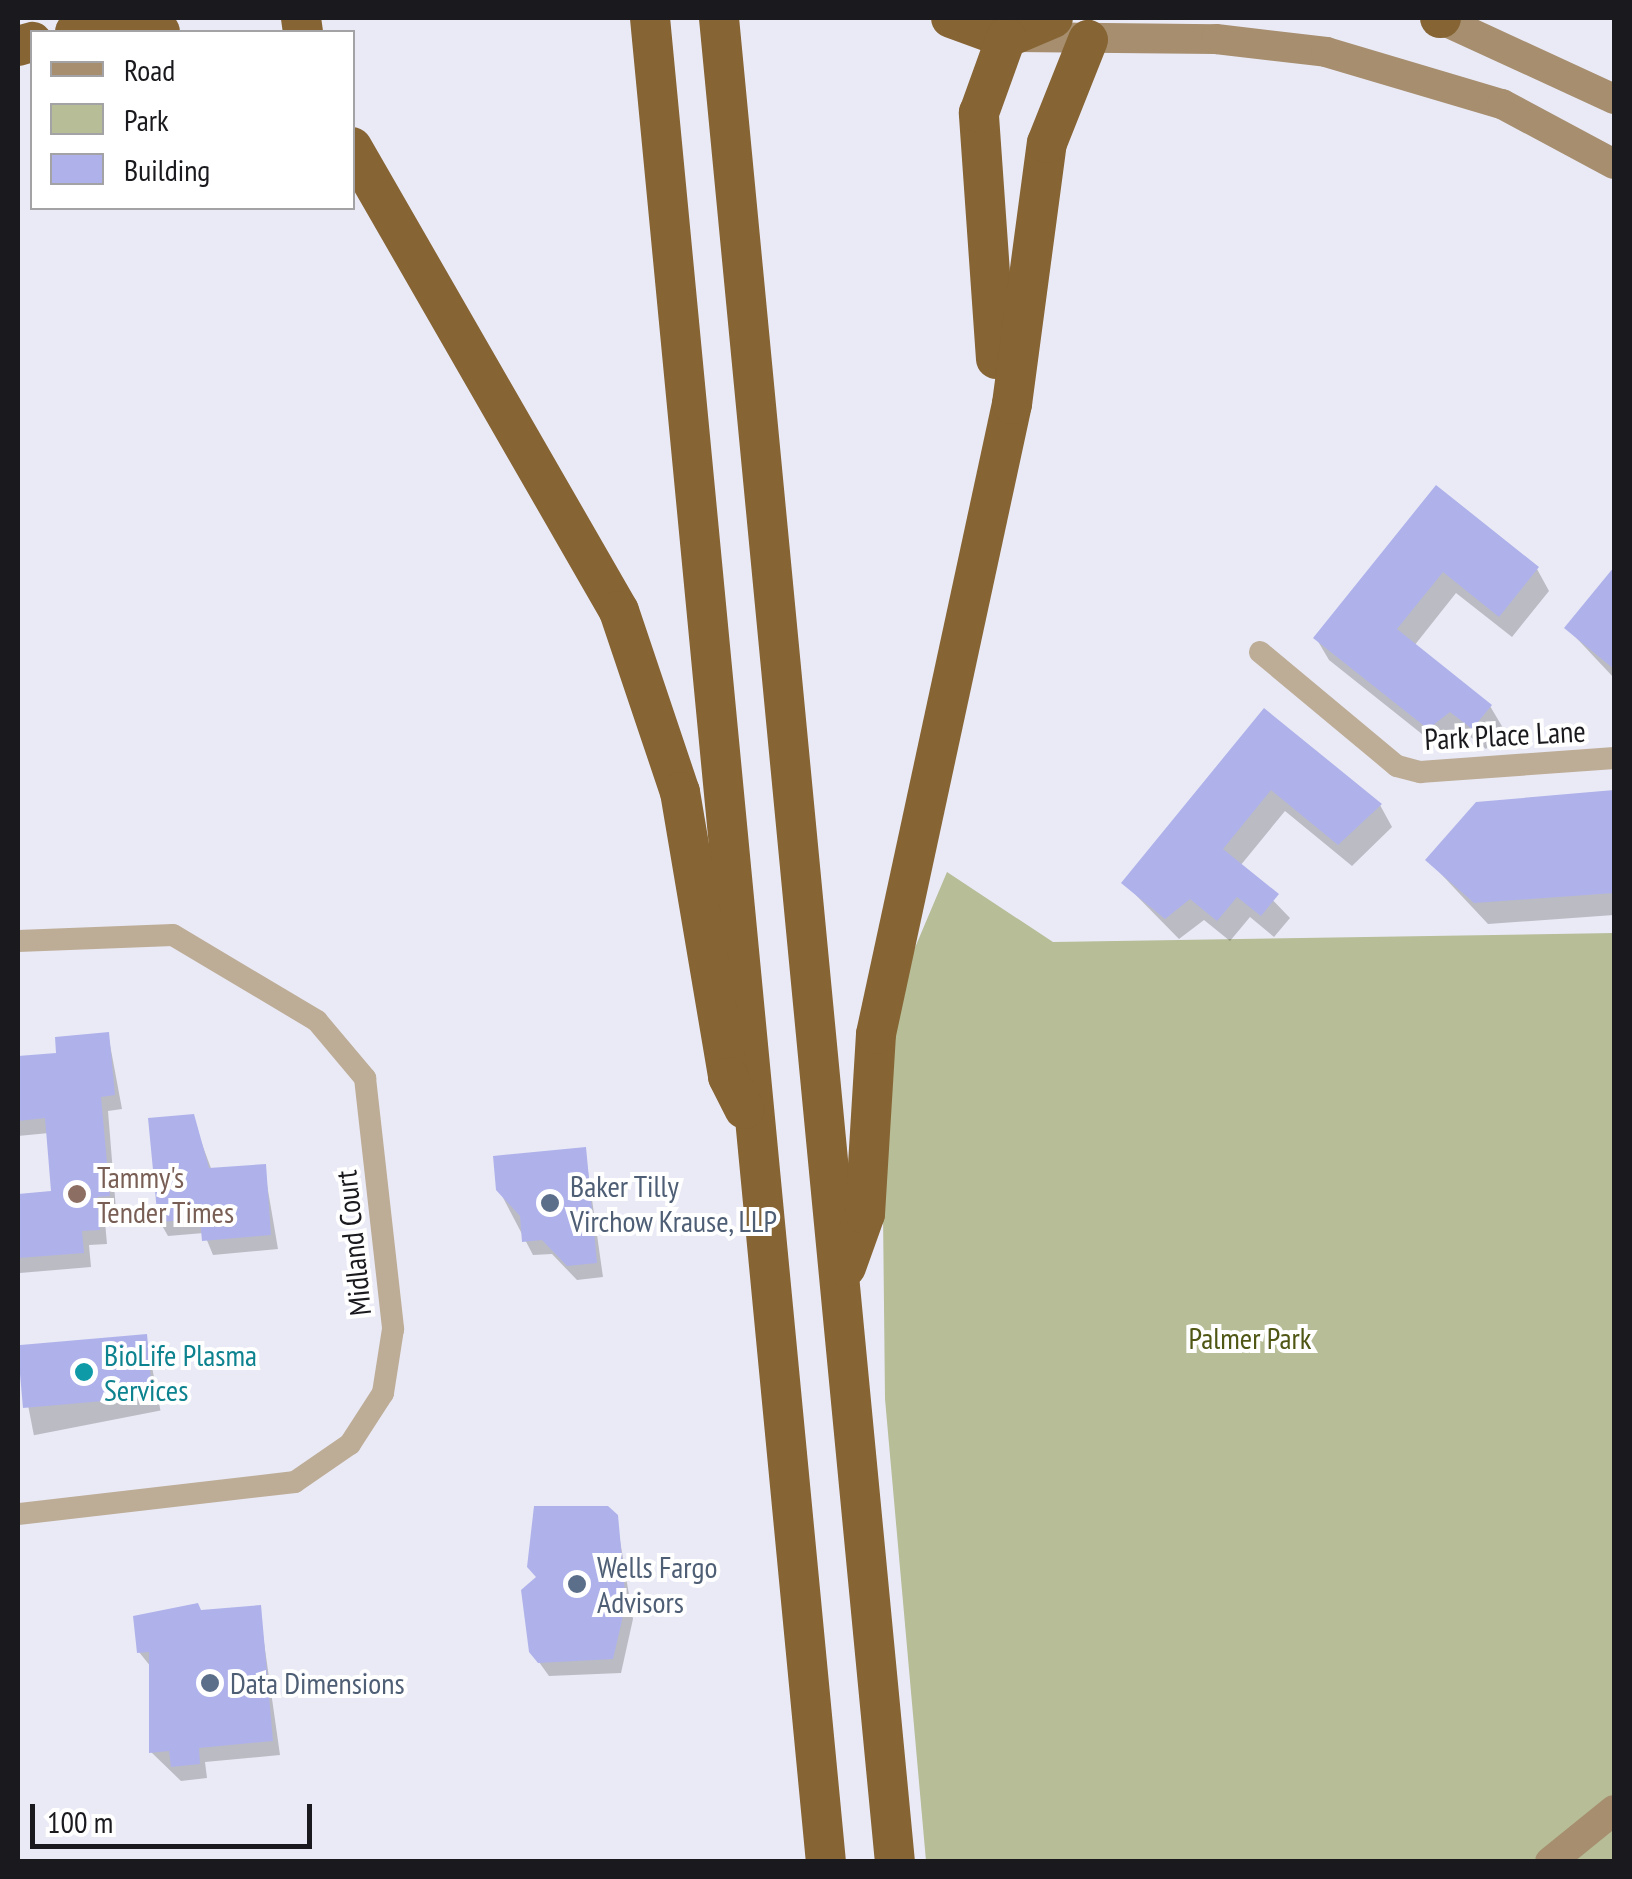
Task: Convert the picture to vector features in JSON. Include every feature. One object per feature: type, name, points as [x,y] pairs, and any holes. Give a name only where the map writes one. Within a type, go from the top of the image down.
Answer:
[{"type":"highway","points":[[18,21],[28,18]]},
{"type":"highway","points":[[650,18],[763,1148],[826,1862]]},
{"type":"highway","points":[[719,18],[895,1862]]},
{"type":"highway","points":[[951,18],[1010,38]]},
{"type":"highway","points":[[991,478],[996,362],[979,112],[1010,38],[1053,18]]},
{"type":"highway","points":[[842,1276],[865,1214],[876,1034],[991,478],[1012,404],[1046,142],[1088,40]]},
{"type":"highway","points":[[355,152],[480,362],[619,611],[652,702],[704,897],[728,1077],[763,1148]]},
{"type":"highway","points":[[355,188],[480,362]]},
{"type":"main road","points":[[1440,18],[1614,100]]},
{"type":"main road","points":[[1010,38],[1275,43],[1413,72],[1502,104],[1614,164]]},
{"type":"main road","points":[[1550,1862],[1614,1810]]},
{"type":"street","name":"Park Place Lane","points":[[1260,652],[1396,766],[1420,772],[1614,758]]},
{"type":"street","name":"Midland Court","points":[[18,941],[173,935],[317,1022],[365,1078],[393,1330],[383,1393],[350,1444],[295,1482],[18,1514]]},
{"type":"green space","name":"Palmer Park","points":[[947,872],[1053,942],[1614,933],[1614,1861],[926,1861],[885,1399],[881,1028]]},
{"type":"building","points":[[1436,485],[1539,567],[1499,617],[1443,572],[1397,629],[1492,705],[1472,729],[1450,712],[1428,729],[1313,638]]},
{"type":"building","points":[[1614,567],[1614,669],[1564,628]]},
{"type":"building","points":[[1264,708],[1382,804],[1338,845],[1271,790],[1223,849],[1279,894],[1261,916],[1237,897],[1217,921],[1190,899],[1165,919],[1121,883]]},
{"type":"building","points":[[1614,790],[1614,893],[1474,903],[1425,860],[1476,802]]},
{"type":"building","points":[[109,1032],[115,1095],[101,1097],[110,1196],[97,1197],[100,1230],[82,1231],[84,1253],[18,1258],[18,1194],[51,1191],[45,1118],[18,1121],[18,1056],[56,1053],[55,1037]]},
{"type":"building","points":[[194,1114],[209,1168],[266,1164],[271,1235],[202,1241],[200,1219],[158,1222],[148,1118]]},
{"type":"building","name":"Baker Tilly Virchow Krause, LLP","points":[[586,1147],[597,1263],[567,1266],[542,1240],[522,1242],[520,1216],[496,1190],[493,1156]]},
{"type":"building","name":"BioLife Plasma Services","points":[[147,1334],[152,1397],[23,1408],[18,1345]]},
{"type":"building","name":"Wells Fargo Advisors","points":[[534,1506],[608,1506],[618,1515],[626,1603],[613,1659],[538,1663],[529,1652],[521,1590],[536,1577],[527,1567]]},
{"type":"building","name":"Data Dimensions","points":[[198,1603],[201,1610],[261,1605],[273,1741],[199,1748],[200,1764],[171,1767],[169,1751],[149,1753],[149,1652],[137,1653],[133,1616]]},
{"type":"place","name":"Tammy's Tender Times","points":[[77,1194]]},
{"type":"place","name":"Baker Tilly Virchow Krause, LLP","points":[[550,1203]]},
{"type":"place","name":"BioLife Plasma Services","points":[[84,1372]]},
{"type":"place","name":"Wells Fargo Advisors","points":[[577,1584]]},
{"type":"place","name":"Data Dimensions","points":[[210,1683]]}]
